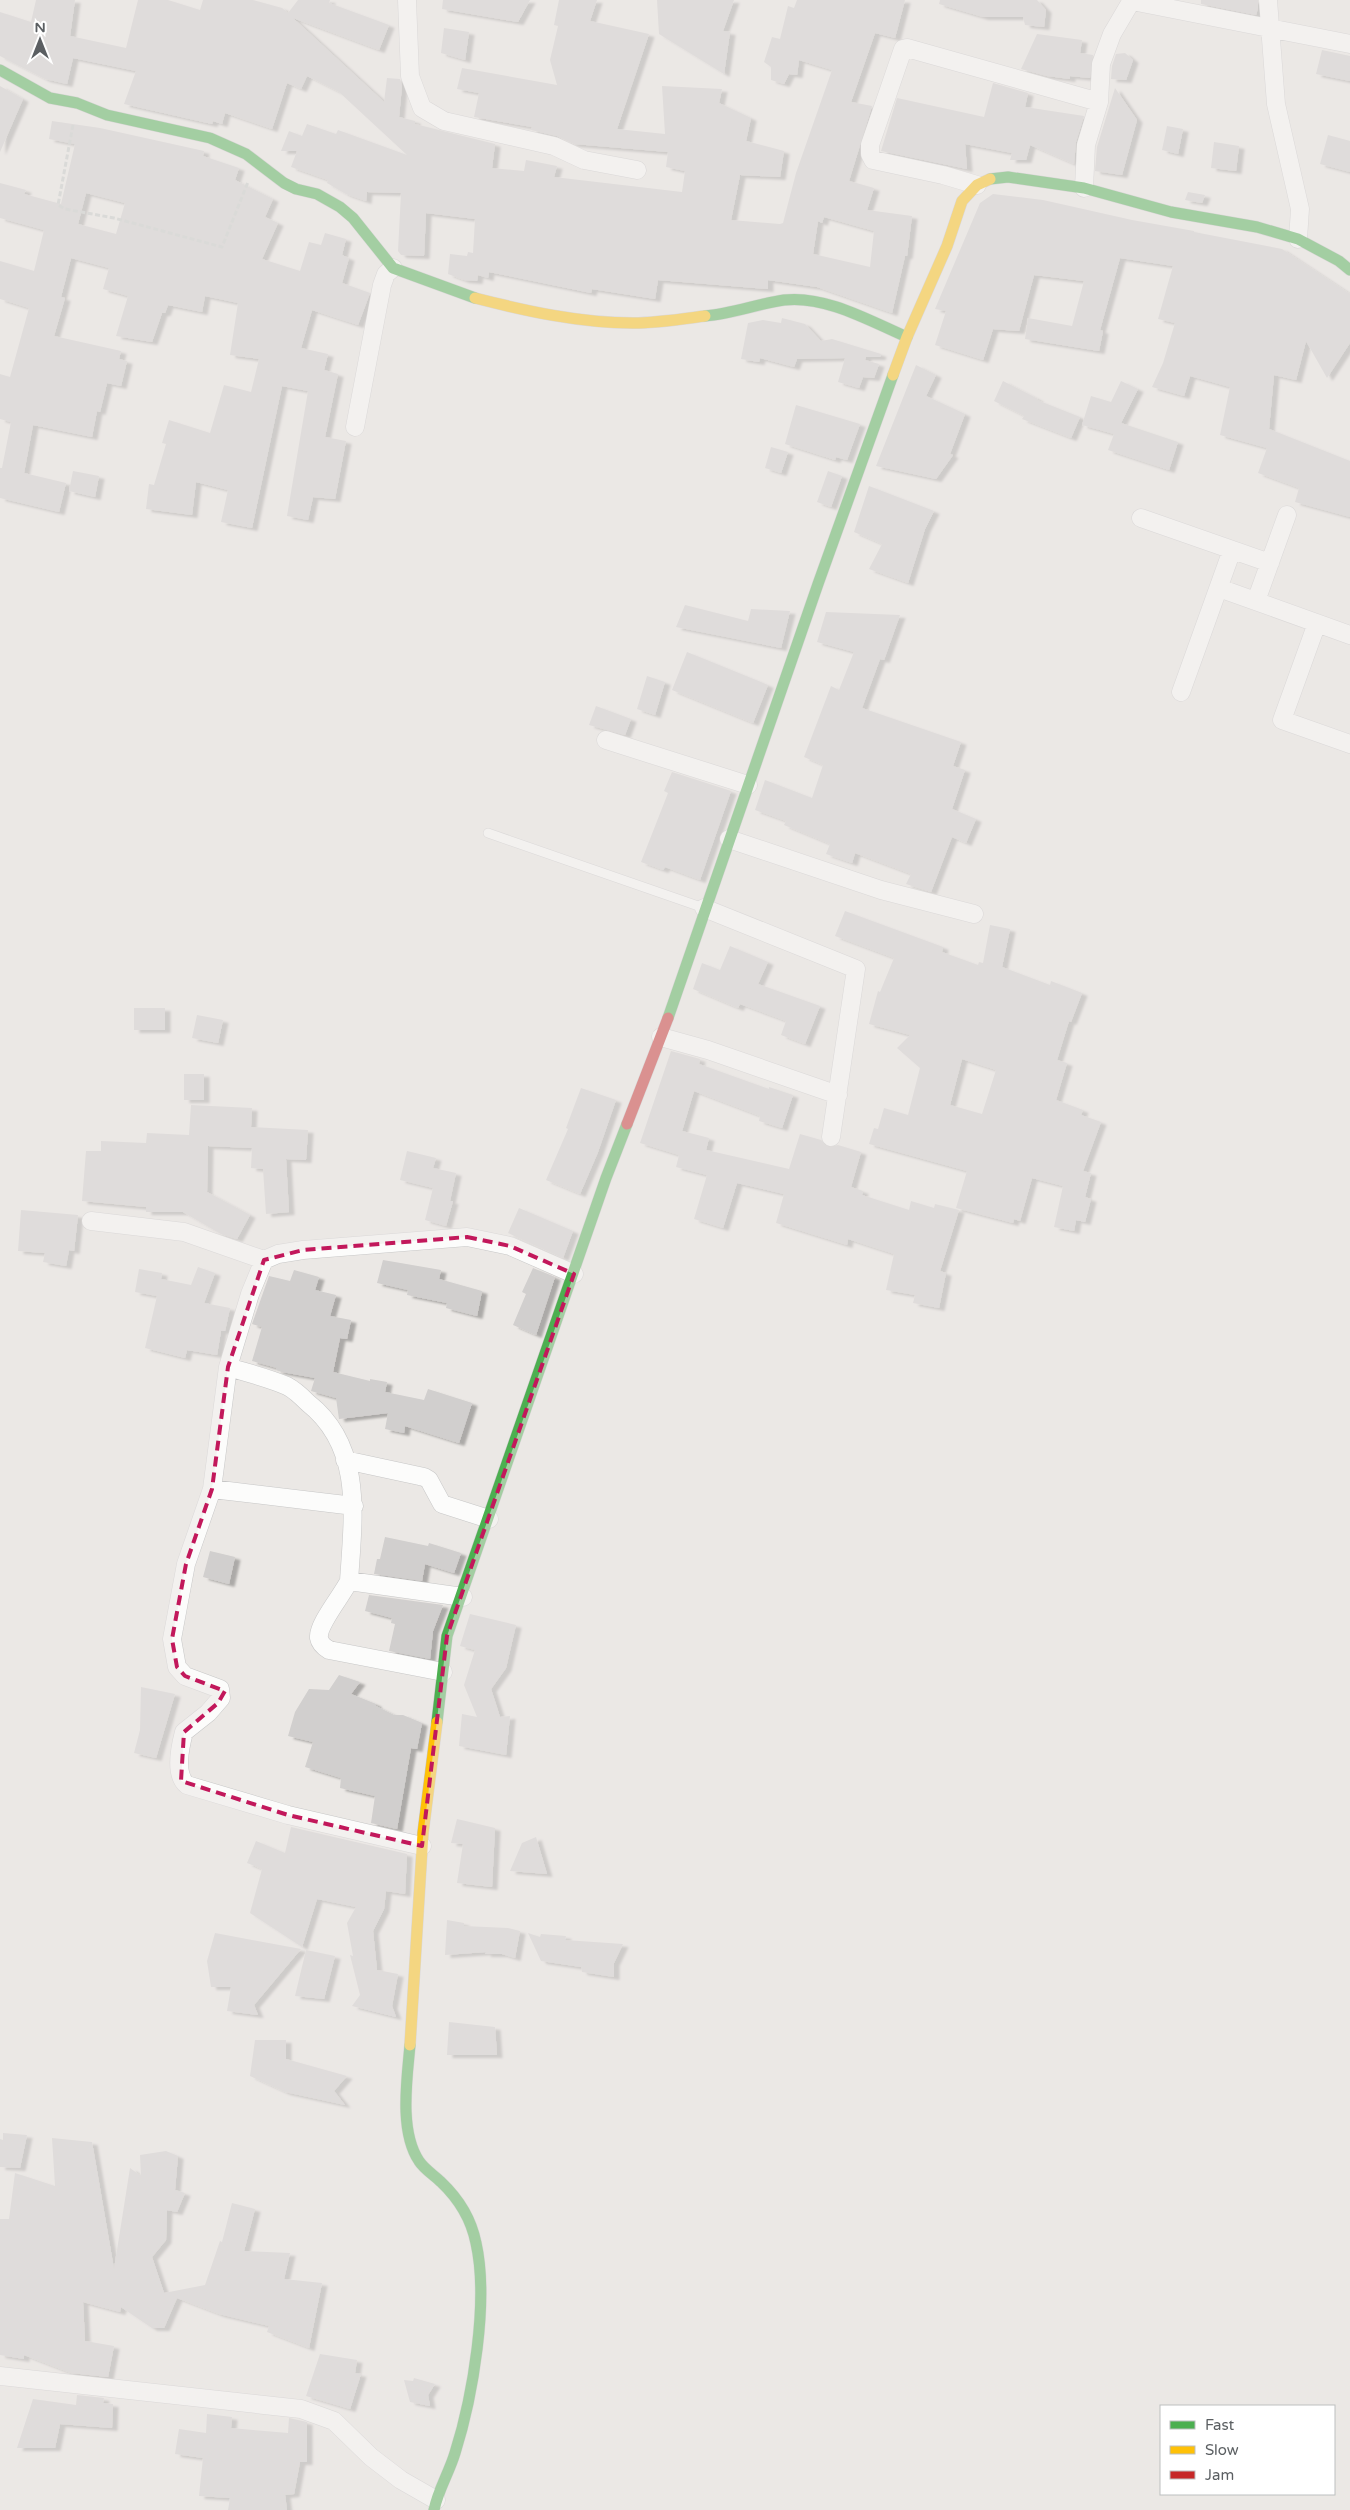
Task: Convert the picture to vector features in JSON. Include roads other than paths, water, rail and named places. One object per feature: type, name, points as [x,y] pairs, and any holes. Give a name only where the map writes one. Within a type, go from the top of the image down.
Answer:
[{"type":"street","points":[[406,0],[410,76],[422,108],[444,121],[554,146],[584,160],[637,170]]},
{"type":"street","points":[[1268,0],[1276,104],[1300,209],[1298,239]]},
{"type":"street","points":[[1084,188],[1087,139],[1099,102],[1101,70],[1106,48],[1132,1],[1350,44]]},
{"type":"street","points":[[977,185],[943,175],[873,160],[870,154],[870,144],[903,49],[906,48],[1099,102]]},
{"type":"street","points":[[0,70],[50,98],[78,103],[107,115],[210,138],[259,162],[296,189],[317,194],[340,206],[353,218],[393,268],[461,294],[522,310],[587,320],[634,323],[673,321],[719,315],[785,300],[817,302],[861,317],[907,338]]},
{"type":"street","points":[[0,2376],[180,2394],[301,2409],[334,2421],[371,2457],[436,2505],[455,2454],[470,2389],[479,2306],[480,2262],[470,2220],[448,2188],[417,2159],[409,2132],[406,2102],[422,1846],[447,1636],[463,1597],[606,1178],[660,1037],[907,338],[947,246],[962,201],[977,185],[991,179],[1008,177],[1084,188],[1171,212],[1257,227],[1298,239],[1339,261],[1350,270]]},
{"type":"street","points":[[356,427],[382,284],[386,274],[393,268]]},
{"type":"street","points":[[1256,601],[1287,515]]},
{"type":"street","points":[[1141,518],[1270,564]]},
{"type":"street","points":[[1181,692],[1232,550]]},
{"type":"street","points":[[1219,588],[1350,635]]},
{"type":"street","points":[[1317,623],[1282,720],[1350,744]]},
{"type":"street","points":[[606,740],[748,785]]},
{"type":"street","points":[[729,839],[881,890],[974,914]]},
{"type":"street","points":[[704,908],[856,969],[831,1137]]},
{"type":"street","points":[[660,1037],[708,1050],[838,1095]]},
{"type":"street","points":[[91,1221],[184,1232],[264,1260],[278,1254],[302,1250],[467,1237],[510,1246],[574,1274]]},
{"type":"street","points":[[264,1260],[250,1294],[228,1367],[212,1489],[186,1564],[172,1639],[177,1667],[185,1676],[220,1689],[221,1698],[208,1713],[184,1732],[179,1773],[182,1781],[187,1785],[288,1815],[422,1846]]},
{"type":"street","points":[[228,1367],[289,1387],[315,1408],[342,1443],[354,1506],[349,1581],[320,1630],[319,1640],[323,1646],[329,1650],[443,1672]]},
{"type":"street","points":[[345,1460],[424,1477],[429,1480],[442,1504],[489,1519]]},
{"type":"street","points":[[212,1489],[354,1506]]},
{"type":"street","points":[[349,1581],[463,1597]]},
{"type":"lane","points":[[488,833],[704,908]]}]
